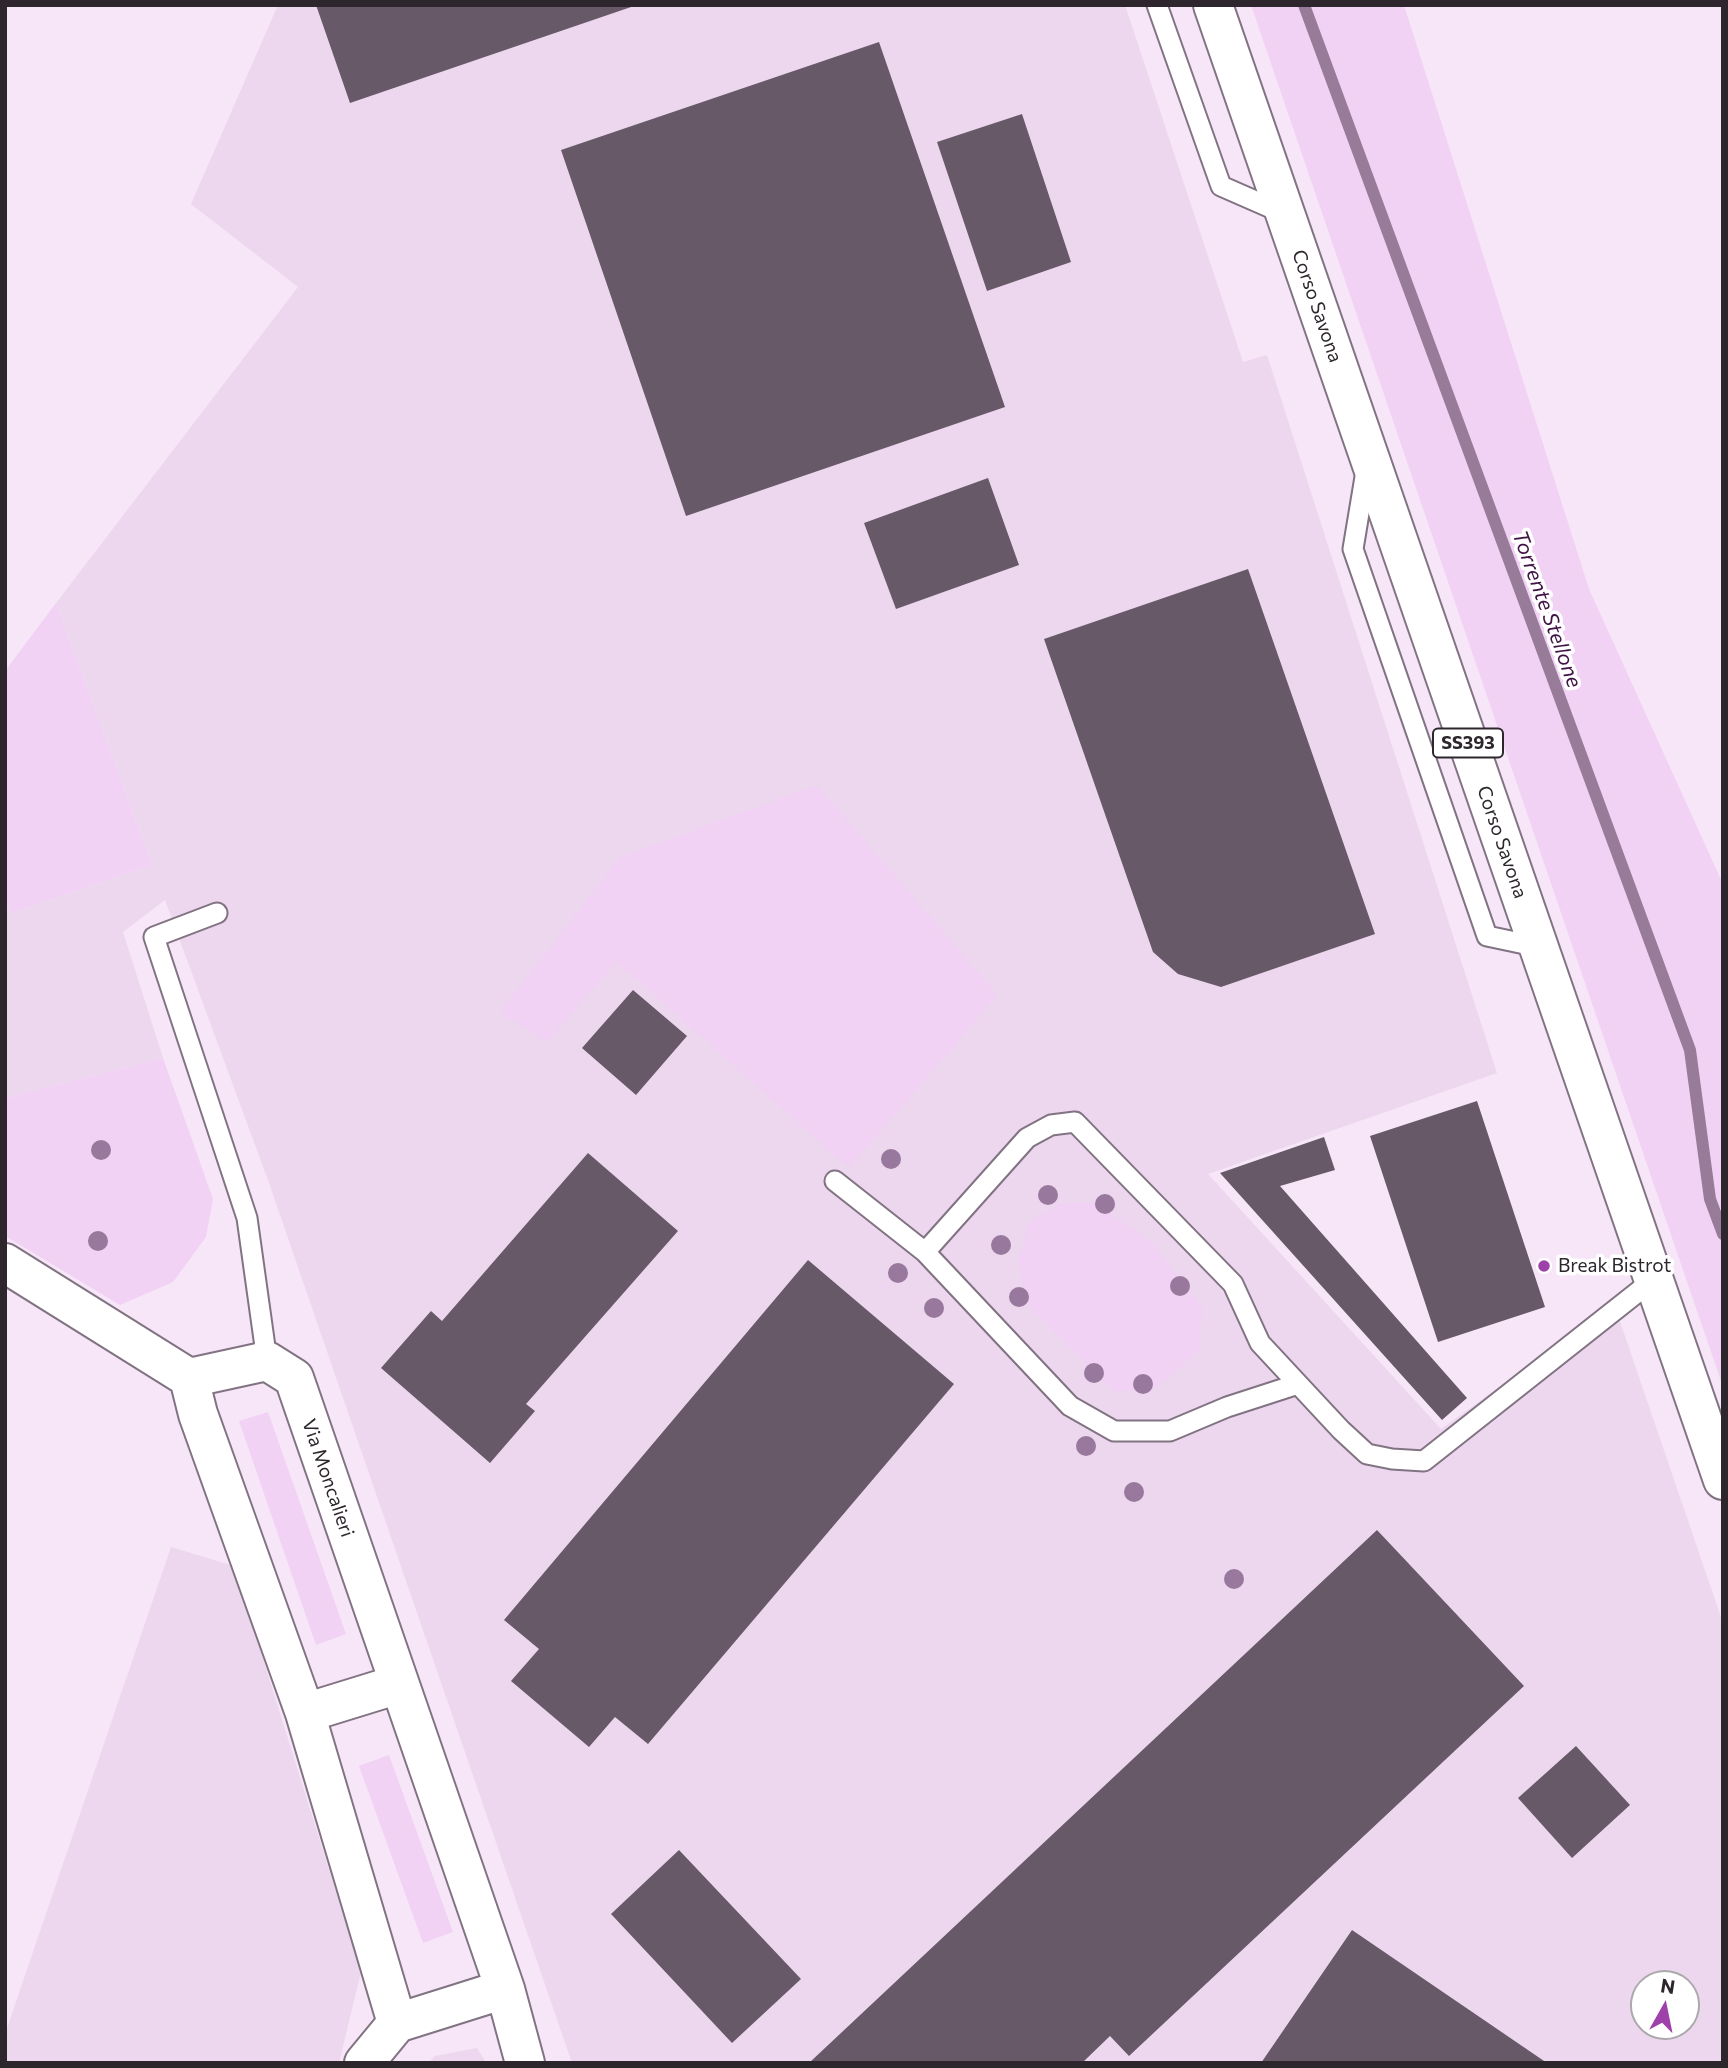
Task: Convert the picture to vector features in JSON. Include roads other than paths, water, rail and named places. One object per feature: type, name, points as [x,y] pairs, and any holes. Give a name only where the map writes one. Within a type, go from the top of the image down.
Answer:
[{"type":"street","name":"Corso Savona","points":[[1213,5],[1723,1480]]},
{"type":"street","points":[[5,1263],[189,1378],[198,1414],[305,1713],[397,2023]]},
{"type":"street","points":[[189,1378],[267,1361]]},
{"type":"street","name":"Via Moncalieri","points":[[267,1361],[294,1378],[505,1989],[525,2063]]},
{"type":"street","points":[[305,1713],[399,1684]]},
{"type":"street","points":[[364,2063],[397,2023],[505,1989]]},
{"type":"lane","points":[[1157,5],[1221,186],[1286,215]]},
{"type":"lane","points":[[217,913],[154,937],[247,1218],[267,1361]]},
{"type":"lane","points":[[925,1252],[1027,1138],[1051,1125],[1075,1122],[1233,1284],[1260,1343],[1341,1430],[1367,1454],[1424,1461],[1653,1280]]},
{"type":"lane","points":[[835,1181],[925,1252],[1070,1406],[1114,1431],[1170,1430],[1227,1407],[1298,1384]]},
{"type":"waterway","name":"Torrente Stellone","points":[[1304,5],[1690,1050],[1710,1199],[1723,1234]]},
{"type":"place","name":"Break Bistrot","points":[[1544,1266]]}]
